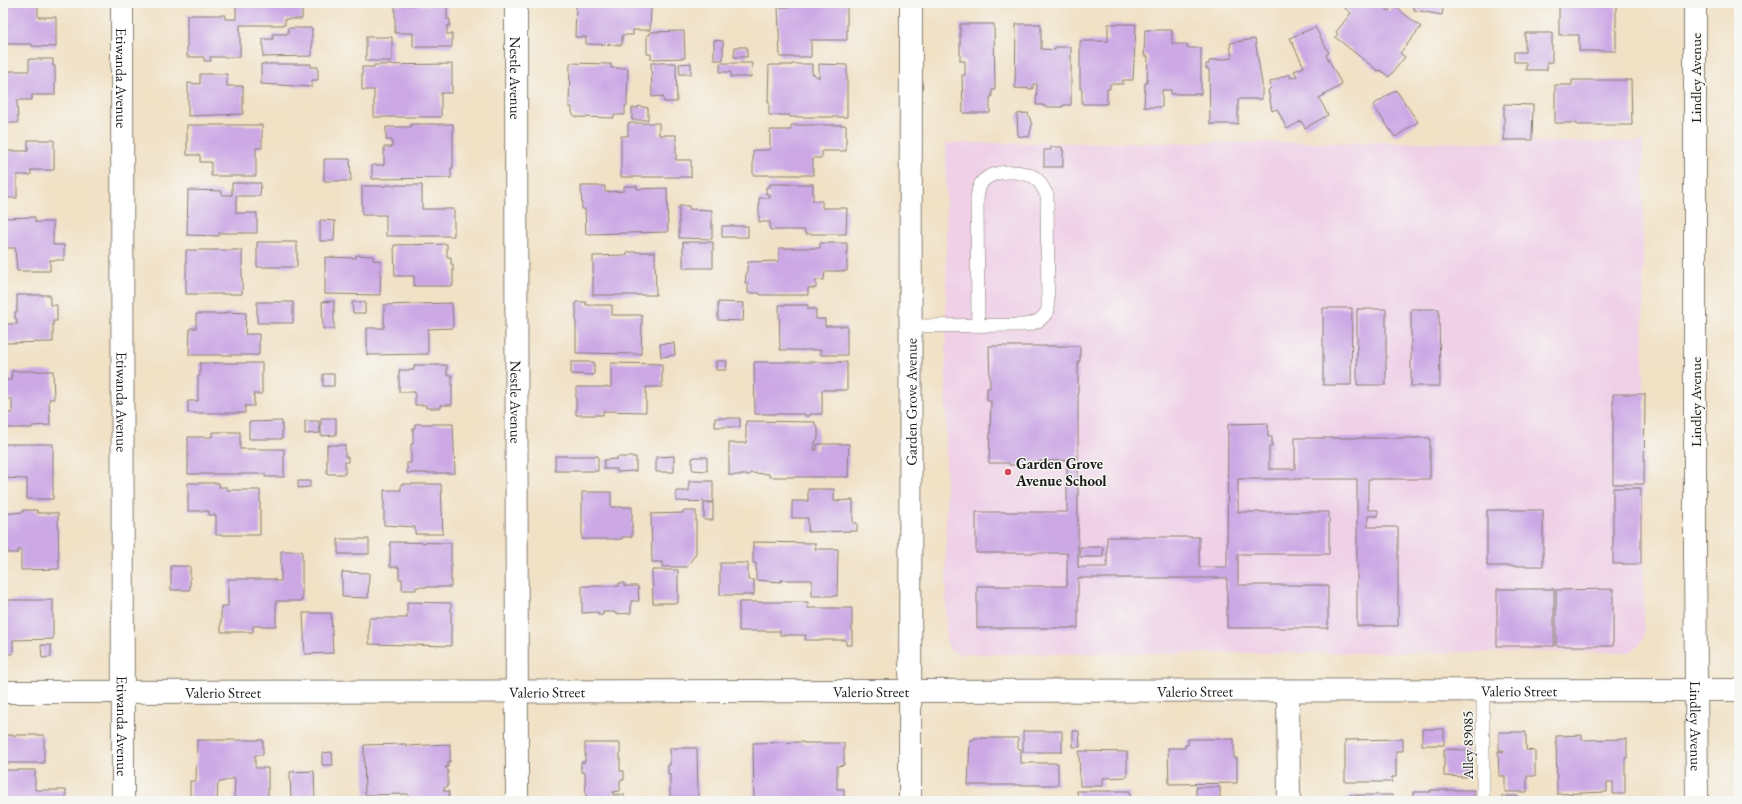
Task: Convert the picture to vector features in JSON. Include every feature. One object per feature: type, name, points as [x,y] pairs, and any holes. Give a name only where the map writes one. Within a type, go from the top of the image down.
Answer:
[{"type":"street","name":"Etiwanda Avenue","points":[[122,3],[123,801]]},
{"type":"street","name":"Nestle Avenue","points":[[516,3],[517,801]]},
{"type":"street","name":"Garden Grove Avenue","points":[[910,801],[911,3]]},
{"type":"street","name":"Lindley Avenue","points":[[1695,3],[1694,557],[1697,801]]},
{"type":"street","name":"Valerio Street","points":[[3,692],[1288,692],[1739,690]]},
{"type":"street","points":[[1288,692],[1289,801]]},
{"type":"lane","points":[[911,326],[978,326],[1023,326],[1034,324],[1044,317],[1048,310],[1047,195],[1042,185],[1033,176],[1016,173],[999,173],[984,180],[979,188],[977,200],[978,326]]},
{"type":"lane","name":"Alley 89085","points":[[1483,690],[1483,801]]},
{"type":"shaded area","points":[[1643,142],[1644,637],[1639,646],[1630,652],[960,654],[950,650],[946,640],[946,143]]},
{"type":"building","points":[[3,3],[38,3],[38,17],[56,17],[56,47],[32,46],[32,44],[3,44]]},
{"type":"building","points":[[302,3],[302,19],[285,19],[285,25],[240,25],[240,57],[210,57],[211,61],[204,61],[204,57],[187,57],[187,15],[225,15],[225,19],[236,19],[236,4]]},
{"type":"building","points":[[1338,3],[1379,3],[1389,11],[1393,5],[1421,27],[1400,53],[1405,57],[1389,77],[1380,70],[1378,71],[1335,37],[1338,34],[1336,32],[1351,13]]},
{"type":"building","points":[[1415,3],[1444,3],[1442,15],[1414,10]]},
{"type":"building","points":[[1541,3],[1616,3],[1616,51],[1579,51],[1579,35],[1559,35],[1559,6],[1541,6]]},
{"type":"building","points":[[847,4],[847,40],[811,40],[811,57],[780,57],[778,7],[791,7],[791,5]]},
{"type":"building","points":[[395,5],[447,5],[447,19],[450,19],[450,26],[447,26],[447,34],[452,34],[452,47],[413,47],[413,33],[395,33]]},
{"type":"building","points":[[576,5],[651,7],[650,30],[633,30],[633,35],[622,35],[622,45],[586,44],[586,37],[575,37]]},
{"type":"building","points":[[960,24],[994,24],[995,90],[992,90],[992,97],[990,97],[990,113],[963,113],[962,75],[965,75],[965,61],[960,61]]},
{"type":"building","points":[[1016,24],[1041,24],[1041,49],[1055,50],[1055,47],[1071,47],[1071,105],[1063,105],[1063,107],[1044,107],[1044,105],[1036,105],[1037,84],[1033,84],[1033,89],[1015,88]]},
{"type":"building","points":[[1108,24],[1136,24],[1133,80],[1123,80],[1123,84],[1110,84],[1110,89],[1107,89],[1107,104],[1082,104],[1082,89],[1080,89],[1080,41],[1108,41]]},
{"type":"building","points":[[1315,27],[1329,53],[1326,55],[1342,85],[1319,98],[1328,115],[1305,128],[1301,121],[1287,129],[1277,109],[1272,111],[1268,90],[1271,88],[1270,82],[1289,74],[1291,78],[1297,76],[1294,71],[1304,67],[1290,38]]},
{"type":"building","points":[[288,28],[312,28],[312,56],[263,57],[263,39],[273,39],[272,34],[288,34]]},
{"type":"building","points":[[1145,30],[1172,30],[1172,44],[1187,44],[1187,48],[1201,48],[1201,94],[1171,94],[1171,90],[1162,90],[1162,107],[1144,107],[1148,56],[1144,56]]},
{"type":"building","points":[[684,31],[685,58],[651,59],[651,54],[647,54],[647,35],[650,35],[650,32]]},
{"type":"building","points":[[1525,33],[1552,33],[1552,62],[1547,62],[1547,70],[1526,70],[1526,62],[1514,62],[1514,52],[1525,52]]},
{"type":"building","points":[[366,37],[392,37],[392,61],[366,61]]},
{"type":"building","points":[[1255,39],[1262,84],[1262,99],[1238,99],[1238,124],[1210,124],[1209,69],[1206,69],[1206,64],[1209,64],[1209,61],[1232,58],[1230,43]]},
{"type":"building","points":[[714,40],[723,41],[723,60],[714,60]]},
{"type":"building","points":[[735,47],[747,47],[747,57],[734,57]]},
{"type":"building","points":[[29,59],[53,59],[53,66],[55,66],[55,95],[32,95],[32,100],[17,100],[18,123],[3,123],[3,77],[9,77],[9,71],[29,71]]},
{"type":"building","points":[[570,63],[611,64],[611,68],[628,68],[627,106],[625,106],[625,115],[614,115],[614,118],[576,117],[572,113],[572,107],[569,107]]},
{"type":"building","points":[[651,63],[676,63],[677,102],[664,102],[663,96],[652,97]]},
{"type":"building","points":[[691,63],[691,74],[680,74],[679,64]]},
{"type":"building","points":[[720,63],[752,63],[751,77],[731,77],[731,72],[720,72]]},
{"type":"building","points":[[261,64],[311,64],[311,67],[318,67],[318,80],[312,80],[312,87],[261,84]]},
{"type":"building","points":[[452,64],[452,93],[441,93],[441,117],[374,117],[374,90],[362,90],[362,67],[374,67],[374,65]]},
{"type":"building","points":[[812,64],[812,73],[819,78],[819,64],[847,65],[847,117],[790,117],[790,115],[769,115],[769,65]]},
{"type":"building","points":[[200,74],[227,74],[227,86],[243,86],[243,114],[188,116],[188,83],[200,84]]},
{"type":"building","points":[[1572,80],[1631,80],[1632,125],[1577,125],[1577,123],[1555,123],[1555,85],[1572,85]]},
{"type":"building","points":[[1396,90],[1418,122],[1395,137],[1373,105]]},
{"type":"building","points":[[1504,104],[1533,105],[1532,140],[1504,140]]},
{"type":"building","points":[[638,106],[648,108],[648,120],[632,120],[632,108],[638,108]]},
{"type":"building","points":[[1028,113],[1032,125],[1029,137],[1018,136],[1017,114]]},
{"type":"building","points":[[628,123],[659,123],[659,135],[676,135],[676,160],[691,160],[691,177],[621,177],[621,136],[628,136]]},
{"type":"building","points":[[411,124],[453,124],[453,168],[451,168],[451,178],[372,179],[372,165],[384,165],[384,147],[392,147],[392,140],[386,140],[386,127],[411,127]]},
{"type":"building","points":[[187,125],[262,125],[262,148],[256,148],[256,176],[211,176],[211,162],[200,162],[200,155],[187,155]]},
{"type":"building","points":[[791,125],[846,125],[846,151],[822,151],[822,158],[813,158],[813,175],[753,175],[753,150],[770,150],[770,130],[791,130]]},
{"type":"building","points":[[28,140],[54,140],[54,170],[31,170],[31,175],[17,175],[17,198],[3,198],[3,153],[8,153],[8,151],[28,151]]},
{"type":"building","points":[[1051,147],[1062,147],[1063,167],[1044,167],[1044,150],[1051,150]]},
{"type":"building","points":[[324,159],[350,159],[351,181],[324,181]]},
{"type":"building","points":[[232,183],[261,183],[260,196],[236,196],[236,213],[257,213],[257,233],[219,233],[219,236],[187,235],[188,190],[222,191],[222,195],[232,195]]},
{"type":"building","points":[[770,184],[813,184],[813,201],[822,201],[822,208],[847,208],[846,234],[805,234],[805,230],[770,230],[770,222],[759,222],[759,198],[770,198],[770,194],[766,194],[766,187],[770,187]]},
{"type":"building","points":[[422,185],[422,209],[454,209],[454,236],[386,236],[386,215],[362,215],[362,186]]},
{"type":"building","points":[[581,186],[605,186],[605,192],[624,191],[624,186],[637,186],[637,189],[667,188],[668,232],[586,234],[585,209],[582,209]]},
{"type":"building","points":[[679,206],[689,206],[689,209],[712,210],[712,239],[679,238]]},
{"type":"building","points":[[3,215],[5,215],[5,218],[35,217],[35,222],[53,222],[53,245],[64,245],[64,260],[50,260],[50,271],[17,271],[15,248],[3,248]]},
{"type":"building","points":[[320,220],[335,221],[334,241],[320,241]]},
{"type":"building","points":[[722,226],[748,226],[748,237],[722,237]]},
{"type":"building","points":[[257,242],[297,242],[297,267],[257,267]]},
{"type":"building","points":[[683,242],[713,242],[713,268],[683,268]]},
{"type":"building","points":[[820,243],[847,243],[847,271],[825,271],[824,280],[816,280],[816,288],[808,288],[808,295],[760,295],[760,293],[748,293],[748,283],[745,283],[748,262],[779,261],[779,248],[820,248]]},
{"type":"building","points":[[447,244],[447,257],[451,257],[451,264],[453,264],[453,286],[414,286],[414,276],[395,276],[394,245]]},
{"type":"building","points":[[186,250],[242,250],[242,294],[186,294]]},
{"type":"building","points":[[627,252],[655,252],[656,295],[593,295],[593,256],[627,255]]},
{"type":"building","points":[[356,255],[373,256],[373,260],[381,261],[380,295],[325,294],[325,257],[356,258]]},
{"type":"building","points":[[3,295],[5,295],[5,324],[17,324],[15,312],[17,312],[17,295],[50,295],[50,305],[57,305],[57,321],[53,321],[53,342],[5,343],[5,349],[3,349]]},
{"type":"building","points":[[334,301],[334,329],[323,329],[322,302]]},
{"type":"building","points":[[257,302],[293,302],[293,323],[257,323]]},
{"type":"building","points":[[352,302],[365,302],[365,313],[353,313]]},
{"type":"building","points":[[576,302],[586,302],[586,305],[612,305],[612,315],[642,315],[641,354],[576,353]]},
{"type":"building","points":[[718,302],[744,303],[743,321],[718,320]]},
{"type":"building","points":[[452,303],[453,328],[428,329],[428,354],[367,355],[367,328],[384,328],[384,305]]},
{"type":"building","points":[[779,305],[808,305],[808,309],[816,309],[816,319],[825,319],[825,326],[847,326],[847,355],[821,355],[821,350],[780,350]]},
{"type":"building","points":[[1323,308],[1352,308],[1351,385],[1323,385]]},
{"type":"building","points":[[1357,309],[1386,309],[1386,385],[1357,385]]},
{"type":"building","points":[[1411,309],[1439,309],[1440,386],[1411,386]]},
{"type":"building","points":[[225,312],[246,313],[245,334],[259,334],[259,355],[189,355],[190,328],[196,328],[196,314],[225,314]]},
{"type":"building","points":[[674,343],[675,355],[661,357],[660,344]]},
{"type":"building","points":[[989,346],[1080,346],[1080,361],[1078,361],[1078,567],[1107,567],[1107,537],[1199,537],[1199,567],[1227,567],[1228,424],[1268,423],[1268,437],[1272,437],[1272,447],[1269,447],[1269,469],[1295,469],[1295,438],[1430,438],[1430,479],[1368,479],[1368,510],[1378,510],[1378,516],[1368,516],[1368,527],[1398,527],[1398,626],[1357,626],[1357,479],[1238,479],[1238,512],[1329,512],[1329,554],[1238,554],[1238,585],[1328,585],[1328,628],[1227,628],[1227,578],[1078,578],[1078,628],[977,628],[977,586],[1067,586],[1067,553],[976,553],[976,512],[1067,512],[1067,460],[1027,462],[1027,465],[989,463],[991,401],[987,401],[987,388],[990,388]]},
{"type":"building","points":[[716,361],[727,361],[726,370],[716,370]]},
{"type":"building","points":[[571,362],[594,362],[594,375],[571,374]]},
{"type":"building","points":[[754,362],[847,362],[847,390],[822,390],[822,414],[810,414],[810,416],[805,416],[805,414],[755,414]]},
{"type":"building","points":[[200,363],[262,363],[262,394],[254,394],[254,406],[245,406],[245,413],[188,413],[188,401],[198,401],[198,376],[200,376]]},
{"type":"building","points":[[611,363],[662,364],[662,387],[646,387],[646,412],[603,411],[603,415],[576,415],[576,387],[611,387]]},
{"type":"building","points":[[414,365],[447,365],[447,375],[452,375],[452,405],[441,405],[441,408],[426,408],[426,405],[415,405],[415,392],[399,392],[399,370],[414,370]]},
{"type":"building","points":[[12,371],[53,371],[54,399],[49,399],[50,425],[32,426],[32,428],[6,428],[6,413],[12,413],[12,399],[3,399],[3,380],[11,380]]},
{"type":"building","points":[[323,374],[334,374],[334,386],[323,386]]},
{"type":"building","points":[[1613,394],[1645,394],[1644,484],[1613,484]]},
{"type":"building","points":[[321,418],[336,418],[336,435],[321,436]]},
{"type":"building","points":[[715,418],[740,418],[740,427],[715,427]]},
{"type":"building","points":[[282,421],[282,439],[249,439],[249,422]]},
{"type":"building","points":[[305,421],[319,421],[320,433],[305,434]]},
{"type":"building","points":[[746,421],[815,422],[815,425],[818,428],[818,439],[815,442],[814,450],[817,450],[817,444],[849,444],[848,477],[769,477],[769,474],[750,473],[750,475],[729,475],[729,443],[746,443]]},
{"type":"building","points":[[415,424],[453,424],[455,473],[407,473],[407,463],[411,463],[411,444],[413,444],[413,428],[415,428]]},
{"type":"building","points":[[212,432],[240,432],[240,449],[284,449],[284,477],[265,477],[265,474],[188,474],[188,437],[212,437]]},
{"type":"building","points":[[3,444],[53,444],[53,499],[27,499],[27,479],[3,478]]},
{"type":"building","points":[[327,445],[345,445],[345,457],[348,457],[348,462],[345,462],[345,474],[327,474]]},
{"type":"building","points":[[555,456],[598,456],[598,471],[555,471]]},
{"type":"building","points":[[674,456],[674,472],[656,472],[656,457]]},
{"type":"building","points":[[617,457],[636,457],[636,471],[617,472],[617,469],[604,469],[604,460],[617,459]]},
{"type":"building","points":[[707,457],[707,471],[693,470],[692,458]]},
{"type":"building","points":[[298,481],[310,481],[310,487],[298,488]]},
{"type":"building","points":[[689,481],[713,481],[713,502],[676,501],[676,491],[689,491]]},
{"type":"building","points":[[188,483],[219,483],[219,487],[227,487],[227,490],[260,490],[260,535],[216,535],[216,515],[209,515],[209,511],[188,511]]},
{"type":"building","points":[[401,484],[441,484],[443,534],[415,534],[415,527],[384,525],[384,490],[401,490]]},
{"type":"building","points":[[1613,488],[1641,488],[1641,564],[1613,564]]},
{"type":"building","points":[[808,489],[834,489],[834,501],[853,500],[853,523],[857,523],[857,531],[808,532],[808,518],[792,518],[792,501],[808,501]]},
{"type":"building","points":[[582,492],[611,492],[611,507],[632,507],[632,537],[622,537],[622,539],[582,539]]},
{"type":"building","points":[[704,503],[713,503],[713,520],[704,520]]},
{"type":"building","points":[[23,510],[37,510],[37,513],[58,513],[59,569],[21,570],[21,550],[18,550],[18,553],[8,553],[8,550],[3,550],[3,514],[23,512]]},
{"type":"building","points":[[1487,510],[1543,510],[1543,566],[1487,566]]},
{"type":"building","points":[[683,511],[696,511],[696,553],[687,567],[662,567],[662,562],[652,562],[651,514],[683,513]]},
{"type":"building","points":[[338,539],[369,539],[369,554],[338,554]]},
{"type":"building","points":[[390,542],[451,543],[451,587],[416,587],[416,590],[402,590],[402,579],[399,579],[399,567],[390,567]]},
{"type":"building","points":[[753,542],[815,543],[815,549],[838,549],[837,596],[812,596],[812,580],[781,580],[781,582],[756,580],[756,563],[753,563]]},
{"type":"building","points":[[1080,547],[1103,547],[1103,557],[1080,557]]},
{"type":"building","points":[[281,551],[302,551],[302,601],[276,601],[276,626],[253,626],[253,632],[221,632],[221,606],[228,606],[228,579],[275,579],[275,581],[281,581]]},
{"type":"building","points":[[720,563],[748,563],[748,580],[754,580],[754,595],[720,595]]},
{"type":"building","points":[[171,566],[190,566],[190,590],[171,590]]},
{"type":"building","points":[[652,570],[678,570],[678,603],[653,603]]},
{"type":"building","points":[[342,572],[369,573],[368,598],[342,597]]},
{"type":"building","points":[[619,583],[624,583],[624,586],[638,586],[639,601],[631,601],[631,613],[615,614],[615,612],[603,612],[603,615],[598,615],[598,612],[582,613],[582,586],[619,586]]},
{"type":"building","points":[[1497,589],[1554,589],[1554,646],[1497,646]]},
{"type":"building","points":[[1613,589],[1613,646],[1556,646],[1556,590]]},
{"type":"building","points":[[9,600],[53,600],[53,639],[13,640],[13,654],[3,654],[3,605],[8,603]]},
{"type":"building","points":[[407,602],[451,603],[451,646],[369,644],[369,618],[407,618]]},
{"type":"building","points":[[739,602],[808,602],[808,608],[852,608],[852,645],[846,645],[846,640],[805,640],[806,635],[780,635],[780,631],[739,631]]},
{"type":"building","points":[[303,613],[331,613],[333,653],[305,654]]},
{"type":"building","points":[[41,645],[51,645],[51,657],[42,658]]},
{"type":"building","points":[[1422,729],[1444,729],[1444,745],[1422,745]]},
{"type":"building","points":[[1023,731],[1062,731],[1062,752],[1023,752]]},
{"type":"building","points":[[1073,731],[1079,731],[1080,747],[1073,747]]},
{"type":"building","points":[[1499,732],[1526,732],[1526,750],[1535,751],[1535,776],[1527,776],[1527,792],[1505,792],[1505,776],[1499,776],[1498,751],[1504,752],[1504,750],[1499,750]]},
{"type":"building","points":[[3,735],[44,735],[44,763],[3,763]]},
{"type":"building","points":[[1582,735],[1582,740],[1627,739],[1627,758],[1625,758],[1625,794],[1613,794],[1613,782],[1607,782],[1607,792],[1557,794],[1556,736]]},
{"type":"building","points":[[974,738],[1018,738],[1018,749],[1021,749],[1021,763],[1058,763],[1058,785],[968,785],[970,740],[974,740]]},
{"type":"building","points":[[1188,739],[1234,739],[1234,758],[1237,758],[1237,783],[1169,784],[1168,748],[1185,748],[1185,745],[1188,745]]},
{"type":"building","points":[[1403,739],[1403,751],[1396,751],[1396,777],[1392,777],[1392,782],[1345,782],[1345,740]]},
{"type":"building","points":[[197,740],[263,740],[263,755],[255,755],[255,766],[256,768],[268,768],[268,801],[234,801],[235,778],[218,783],[217,801],[190,801],[190,781],[196,781]]},
{"type":"building","points":[[585,743],[620,743],[620,771],[624,771],[624,780],[620,780],[620,791],[613,792],[613,795],[624,794],[624,801],[586,801],[585,772],[581,772],[581,762],[585,762]]},
{"type":"building","points":[[753,743],[844,743],[844,765],[837,766],[837,789],[844,789],[844,801],[754,801]]},
{"type":"building","points":[[406,744],[406,746],[450,744],[450,762],[448,762],[448,767],[445,767],[448,770],[448,786],[444,788],[444,791],[449,791],[449,801],[418,801],[418,798],[408,798],[408,794],[365,795],[364,745]]},
{"type":"building","points":[[670,748],[697,748],[698,797],[670,797],[670,774],[668,775],[668,765],[670,765]]},
{"type":"building","points":[[1444,749],[1467,750],[1467,777],[1444,776]]},
{"type":"building","points":[[1079,751],[1127,752],[1127,777],[1103,778],[1103,786],[1080,786]]},
{"type":"building","points":[[332,752],[333,765],[322,765],[322,753]]},
{"type":"building","points":[[3,770],[35,770],[35,790],[66,790],[66,801],[3,801]]},
{"type":"building","points":[[314,771],[315,801],[291,801],[290,772]]},
{"type":"building","points":[[1196,787],[1220,787],[1220,799],[1234,801],[1196,801]]},
{"type":"building","points":[[1430,790],[1474,790],[1474,801],[1413,801],[1413,792],[1431,792]]},
{"type":"building","points":[[1077,791],[1130,791],[1130,801],[1078,801]]},
{"type":"building","points":[[1350,795],[1392,795],[1392,801],[1345,801],[1345,797],[1350,797]]},
{"type":"building","points":[[1502,796],[1518,796],[1518,801],[1502,801]]},
{"type":"building","points":[[1581,799],[1628,799],[1628,801],[1581,801]]},
{"type":"place","name":"Garden Grove Avenue School","points":[[1008,472]]}]
